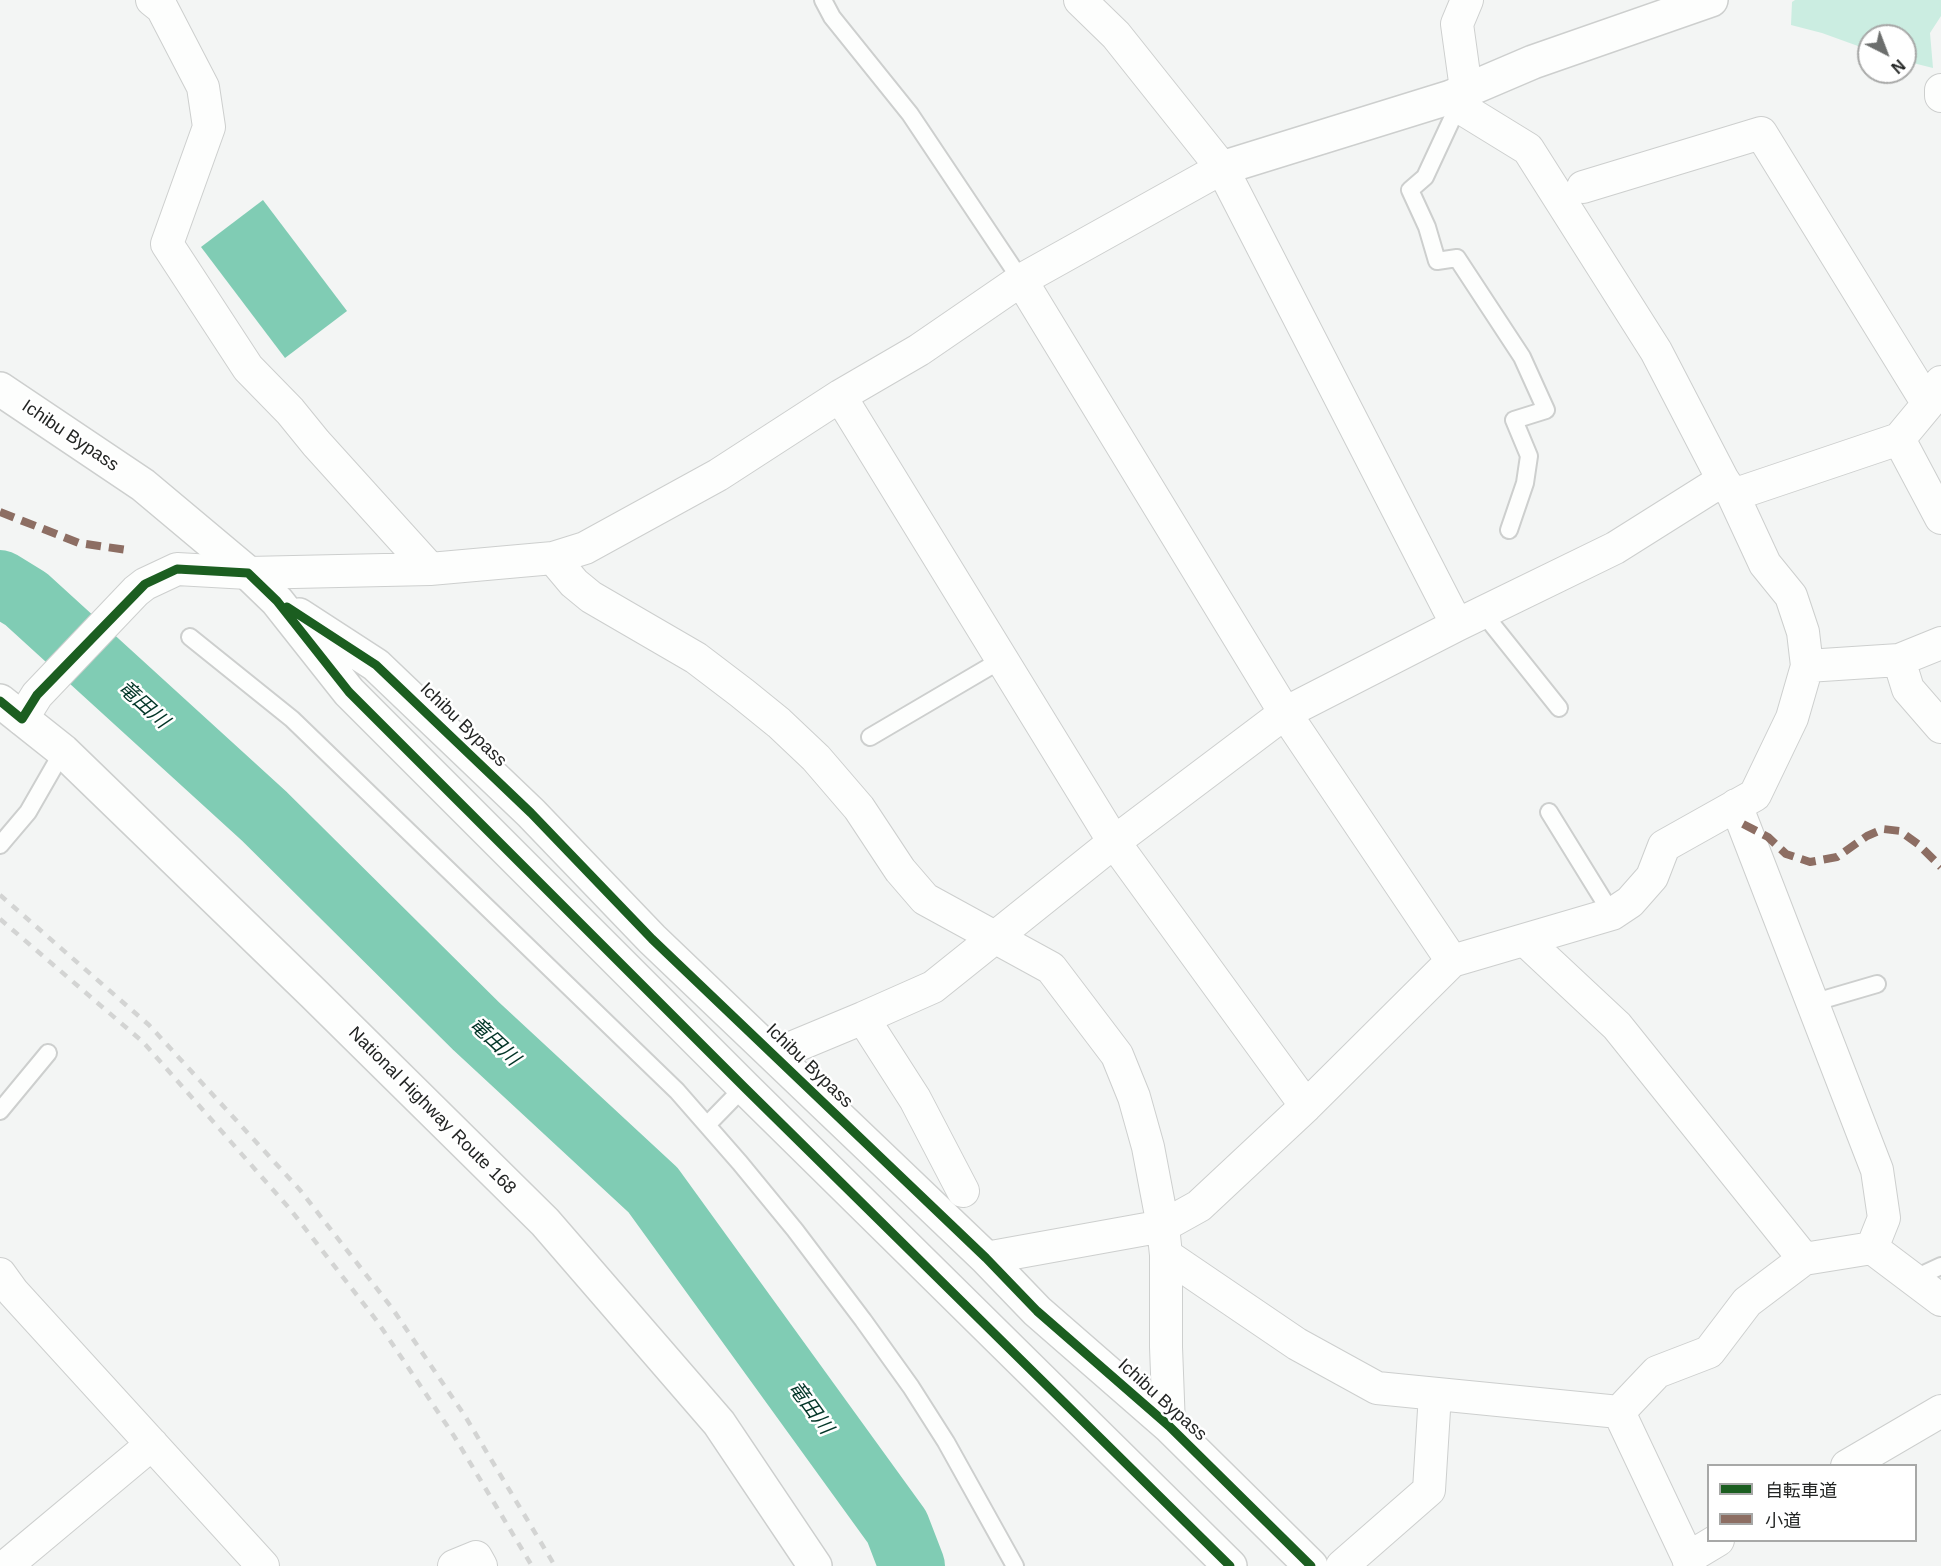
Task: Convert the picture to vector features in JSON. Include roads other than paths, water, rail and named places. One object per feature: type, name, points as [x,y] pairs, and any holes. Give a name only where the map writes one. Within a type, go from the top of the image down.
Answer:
[{"type":"main road","points":[[1222,168],[1458,97],[1533,62],[1711,0]]},
{"type":"main road","name":"Ichibu Bypass","points":[[0,389],[143,485],[248,573],[277,601],[349,692],[744,1087],[1230,1566]]},
{"type":"main road","name":"Ichibu Bypass","points":[[277,601],[376,665],[531,813],[652,939],[986,1258],[1037,1311],[1169,1426],[1311,1566]]},
{"type":"main road","name":"National Highway Route 168","points":[[20,705],[63,751],[314,993],[545,1222],[719,1423],[814,1566]]},
{"type":"street","points":[[152,0],[162,8],[203,87],[209,127],[167,244],[248,368],[290,411],[430,569]]},
{"type":"street","points":[[1080,0],[1116,35],[1222,168],[1470,619]]},
{"type":"street","points":[[986,1258],[1165,1240],[1306,1106],[1452,961],[1612,914],[1630,902],[1652,877],[1664,846],[1755,795],[1792,718],[1807,666],[1803,632],[1791,596],[1765,564],[1728,487],[1656,351],[1528,149],[1458,97],[1457,24],[1467,0]]},
{"type":"street","points":[[1941,90],[1941,96]]},
{"type":"street","points":[[774,1055],[933,987],[1114,842],[1285,713],[1614,548],[1728,487],[1899,439],[1934,393],[1761,133],[1583,187]]},
{"type":"street","points":[[20,705],[136,591],[145,584],[177,569],[248,573],[430,569],[553,558],[585,548],[718,475],[840,396],[918,350],[1021,280],[1222,168]]},
{"type":"street","points":[[1021,280],[1285,713],[1452,961]]},
{"type":"street","points":[[840,396],[1114,842],[1306,1106]]},
{"type":"street","points":[[1899,439],[1941,518]]},
{"type":"street","points":[[553,558],[574,583],[591,597],[696,658],[779,723],[816,758],[859,808],[900,870],[925,899],[1051,968],[1117,1055],[1134,1097],[1148,1147],[1165,1240],[1169,1426]]},
{"type":"street","points":[[1807,666],[1899,660],[1941,643]]},
{"type":"street","points":[[1899,660],[1908,689],[1941,726]]},
{"type":"street","points":[[1736,805],[1877,1170],[1884,1218],[1872,1248]]},
{"type":"street","points":[[1525,940],[1617,1026],[1804,1259]]},
{"type":"street","points":[[863,1018],[915,1099],[963,1191]]},
{"type":"street","points":[[1165,1240],[1297,1344],[1377,1388],[1619,1412]]},
{"type":"street","points":[[1619,1412],[1657,1372],[1709,1352],[1747,1302],[1804,1259],[1872,1248],[1941,1300]]},
{"type":"street","points":[[4,1290],[152,1444],[263,1566]]},
{"type":"street","points":[[1342,1566],[1429,1490],[1435,1394]]},
{"type":"street","points":[[1850,1464],[1941,1411]]},
{"type":"street","points":[[1619,1412],[1689,1562],[1715,1542]]},
{"type":"street","points":[[6,1566],[152,1444]]},
{"type":"street","points":[[454,1566],[476,1557],[481,1566]]},
{"type":"lane","points":[[823,0],[832,17],[910,114],[1021,280]]},
{"type":"lane","points":[[1458,97],[1425,177],[1410,190],[1426,227],[1437,261],[1457,258],[1522,357],[1546,410],[1514,420],[1529,456],[1525,483],[1509,530]]},
{"type":"lane","points":[[1470,619],[1559,708]]},
{"type":"lane","points":[[190,637],[292,719],[677,1091],[795,1230],[863,1320],[945,1442],[1015,1566]]},
{"type":"lane","points":[[870,737],[1001,660]]},
{"type":"lane","points":[[0,845],[28,812],[63,751]]},
{"type":"lane","points":[[1549,812],[1612,914]]},
{"type":"lane","points":[[1812,1004],[1877,984]]},
{"type":"lane","points":[[0,1111],[48,1053]]},
{"type":"lane","points":[[707,1125],[744,1087]]},
{"type":"lane","points":[[1913,1279],[1941,1266]]},
{"type":"waterway","name":"竜田川","points":[[0,583],[26,599],[264,816],[476,1026],[653,1190],[897,1527],[912,1566]]},
{"type":"railway","points":[[0,895],[149,1025],[300,1190],[392,1308],[465,1416],[555,1566]]},
{"type":"railway","points":[[0,919],[143,1042],[290,1209],[377,1321],[454,1436],[532,1566]]}]
